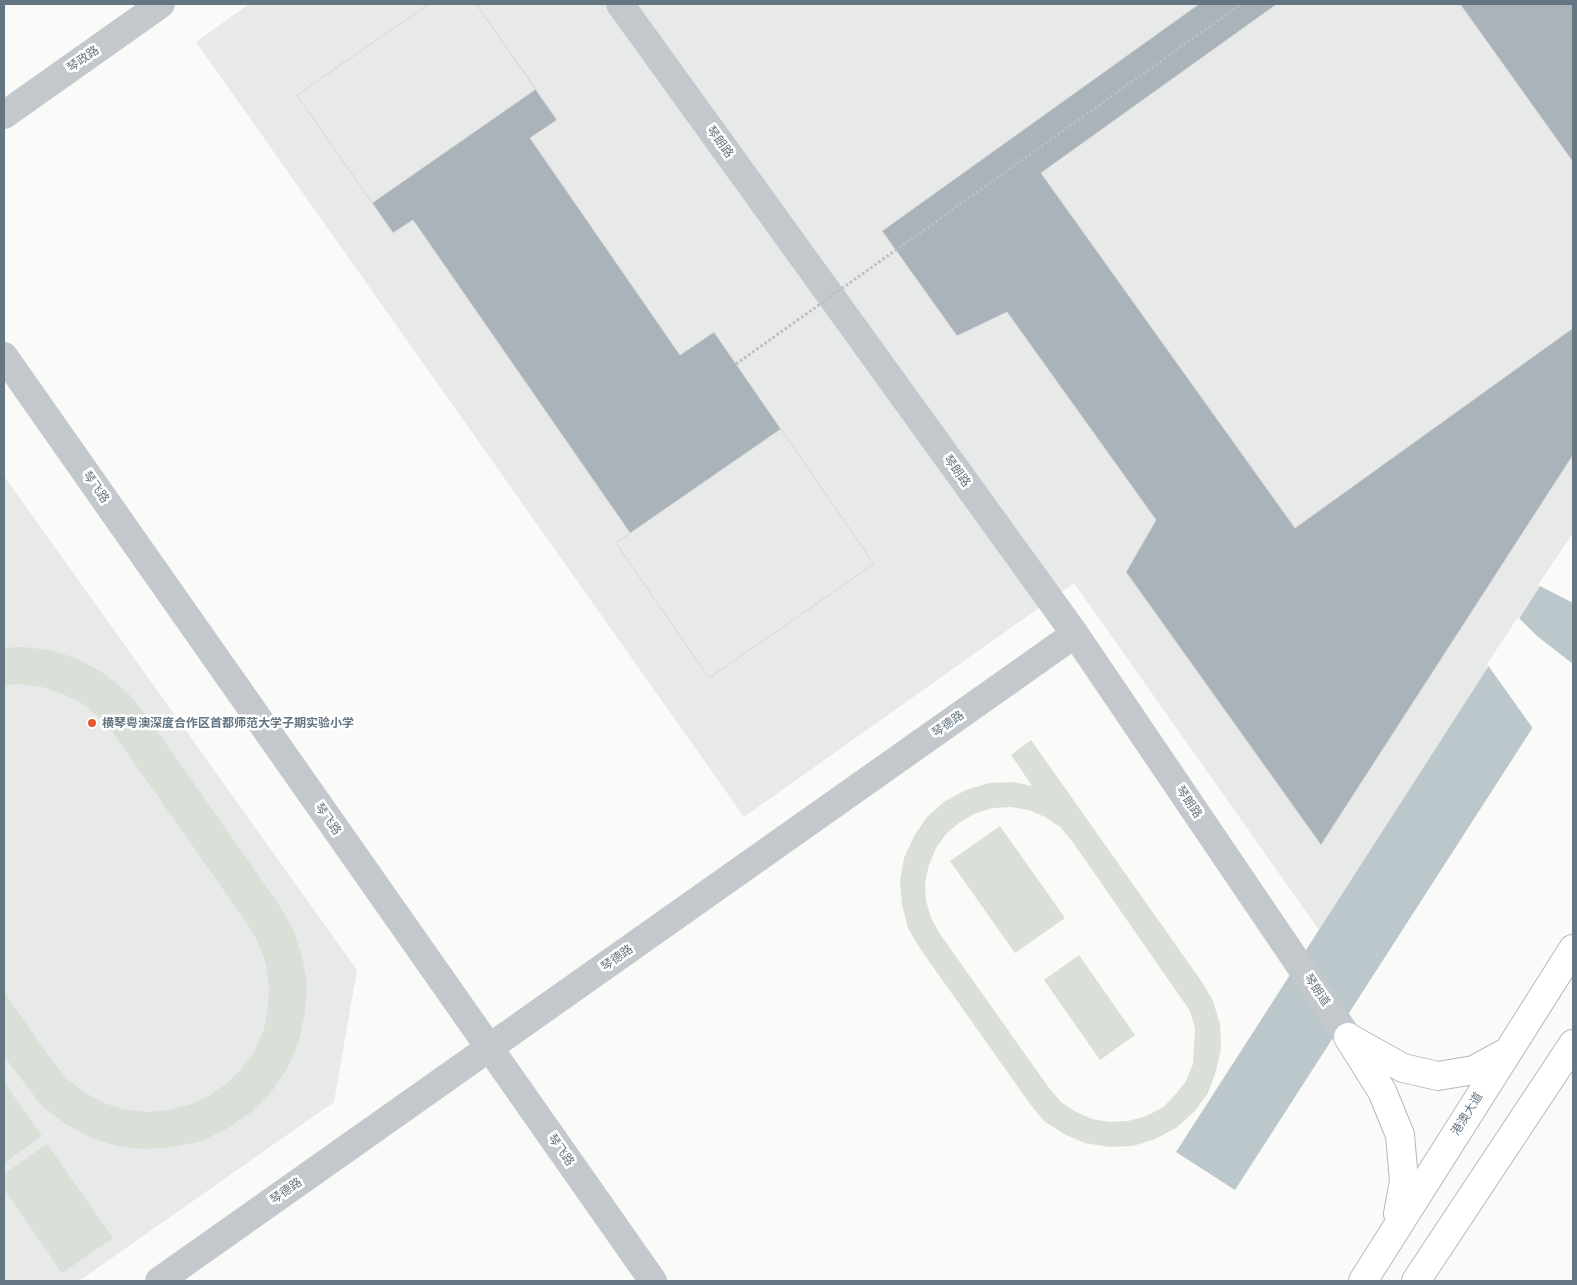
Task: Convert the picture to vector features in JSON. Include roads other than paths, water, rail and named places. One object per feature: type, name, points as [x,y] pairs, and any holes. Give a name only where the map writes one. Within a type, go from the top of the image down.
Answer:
[{"type":"main road","name":"港澳大道","points":[[1363,1281],[1573,949]]},
{"type":"main road","points":[[1348,1037],[1403,1068],[1438,1076],[1474,1070],[1506,1053]]},
{"type":"main road","points":[[1348,1037],[1382,1091],[1400,1135],[1404,1181],[1396,1227]]},
{"type":"main road","points":[[1416,1281],[1573,1044]]},
{"type":"street","name":"琴政路","points":[[4,115],[162,4]]},
{"type":"street","name":"琴朗路","points":[[620,4],[1075,634],[1285,944]]},
{"type":"street","name":"琴飞路","points":[[4,356],[653,1281]]},
{"type":"street","name":"琴德路","points":[[159,1281],[1075,634]]},
{"type":"street","name":"琴朗道","points":[[1285,944],[1348,1037]]},
{"type":"place","name":"横琴粤澳深度合作区首都师范大学子期实验小学","points":[[92,723]]}]
